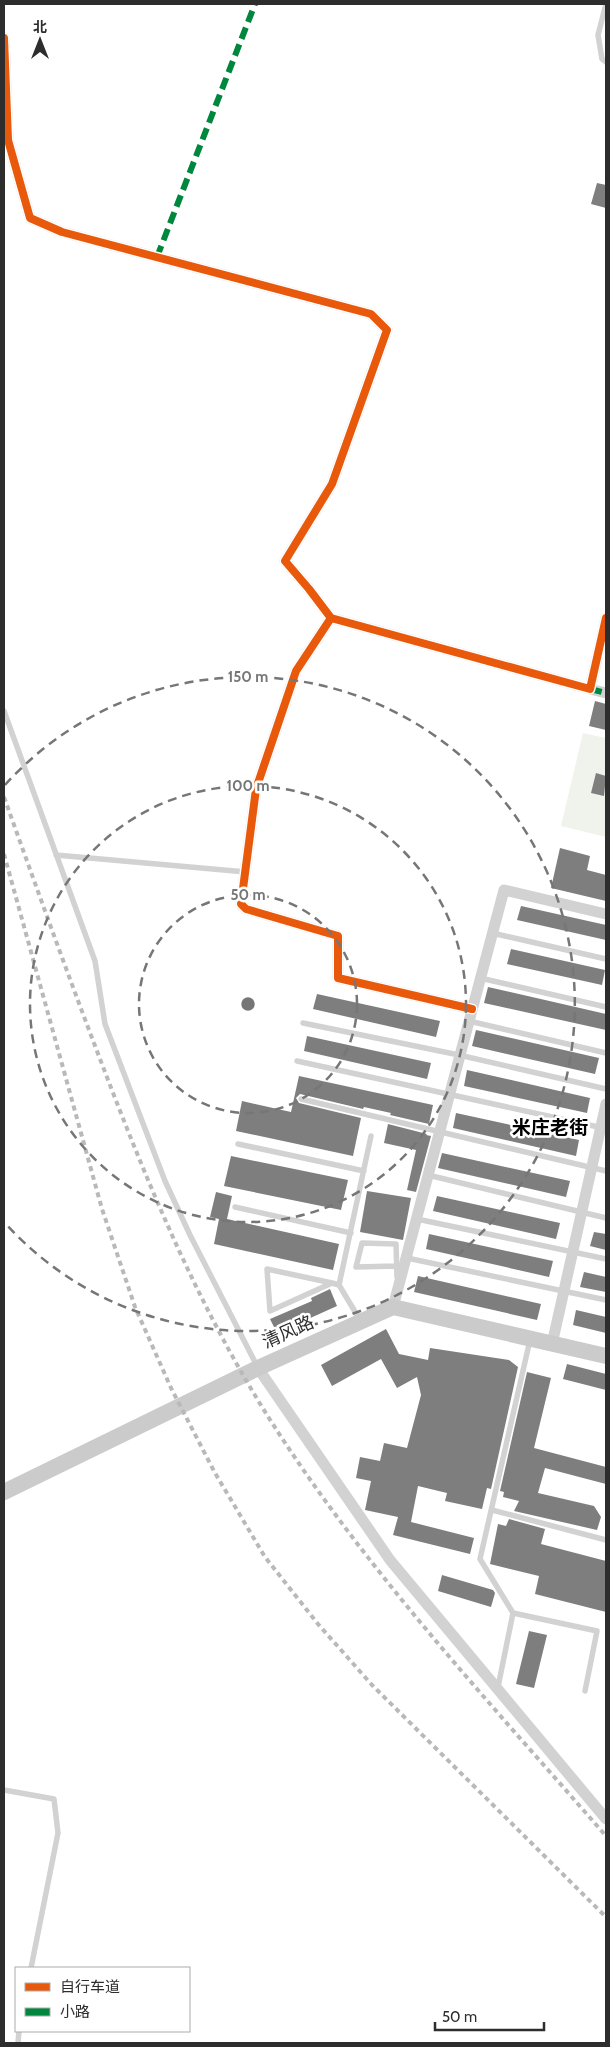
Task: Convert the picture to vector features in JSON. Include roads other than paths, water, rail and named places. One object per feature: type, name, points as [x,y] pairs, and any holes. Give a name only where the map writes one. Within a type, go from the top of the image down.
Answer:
[{"type":"main road","name":"清风路","points":[[4,1492],[258,1368],[394,1307]]},
{"type":"main road","points":[[394,1307],[606,1356]]},
{"type":"street","points":[[4,38],[8,140],[30,218],[62,232],[371,314],[387,330],[332,484],[285,561],[309,588],[330,618],[606,693]]},
{"type":"street","points":[[330,618],[296,671],[256,789],[242,904],[246,909],[338,936],[338,978],[472,1009]]},
{"type":"street","points":[[590,689],[606,618]]},
{"type":"street","points":[[394,1307],[504,890],[606,914]]},
{"type":"street","points":[[552,1344],[592,1168],[604,1128],[606,1104]]},
{"type":"street","points":[[258,1368],[390,1560],[606,1819]]},
{"type":"lane","points":[[606,4],[598,35],[602,59],[606,62]]},
{"type":"lane","points":[[4,711],[95,962],[105,1024],[165,1181],[190,1235],[258,1368]]},
{"type":"lane","points":[[56,855],[246,872]]},
{"type":"lane","points":[[492,933],[606,959]]},
{"type":"lane","points":[[480,978],[606,1007]]},
{"type":"lane","points":[[468,1021],[606,1052]]},
{"type":"lane","points":[[303,1023],[606,1089]]},
{"type":"lane","points":[[297,1061],[604,1128]]},
{"type":"lane","points":[[301,1099],[606,1171]]},
{"type":"lane","points":[[339,1285],[371,1136]]},
{"type":"lane","points":[[238,1144],[364,1170]]},
{"type":"lane","points":[[428,1175],[606,1218]]},
{"type":"lane","points":[[235,1207],[351,1233]]},
{"type":"lane","points":[[417,1219],[606,1259]]},
{"type":"lane","points":[[396,1266],[356,1267],[362,1243],[396,1244],[398,1289]]},
{"type":"lane","points":[[407,1258],[606,1300]]},
{"type":"lane","points":[[332,1283],[270,1311],[267,1269],[332,1283],[339,1285],[361,1322]]},
{"type":"lane","points":[[498,1688],[513,1613],[480,1559],[531,1338]]},
{"type":"lane","points":[[492,1510],[606,1540]]},
{"type":"lane","points":[[513,1613],[597,1631],[585,1691]]},
{"type":"lane","points":[[4,1790],[54,1799],[58,1833],[32,1967]]},
{"type":"railway","points":[[4,797],[79,1004],[141,1164],[181,1255],[250,1387],[313,1483],[392,1588],[606,1836]]},
{"type":"railway","points":[[4,854],[102,1209],[135,1307],[171,1388],[215,1473],[265,1557],[318,1624],[372,1685],[606,1917]]},
{"type":"district","name":"米庄老街","points":[[550,1127]]}]
